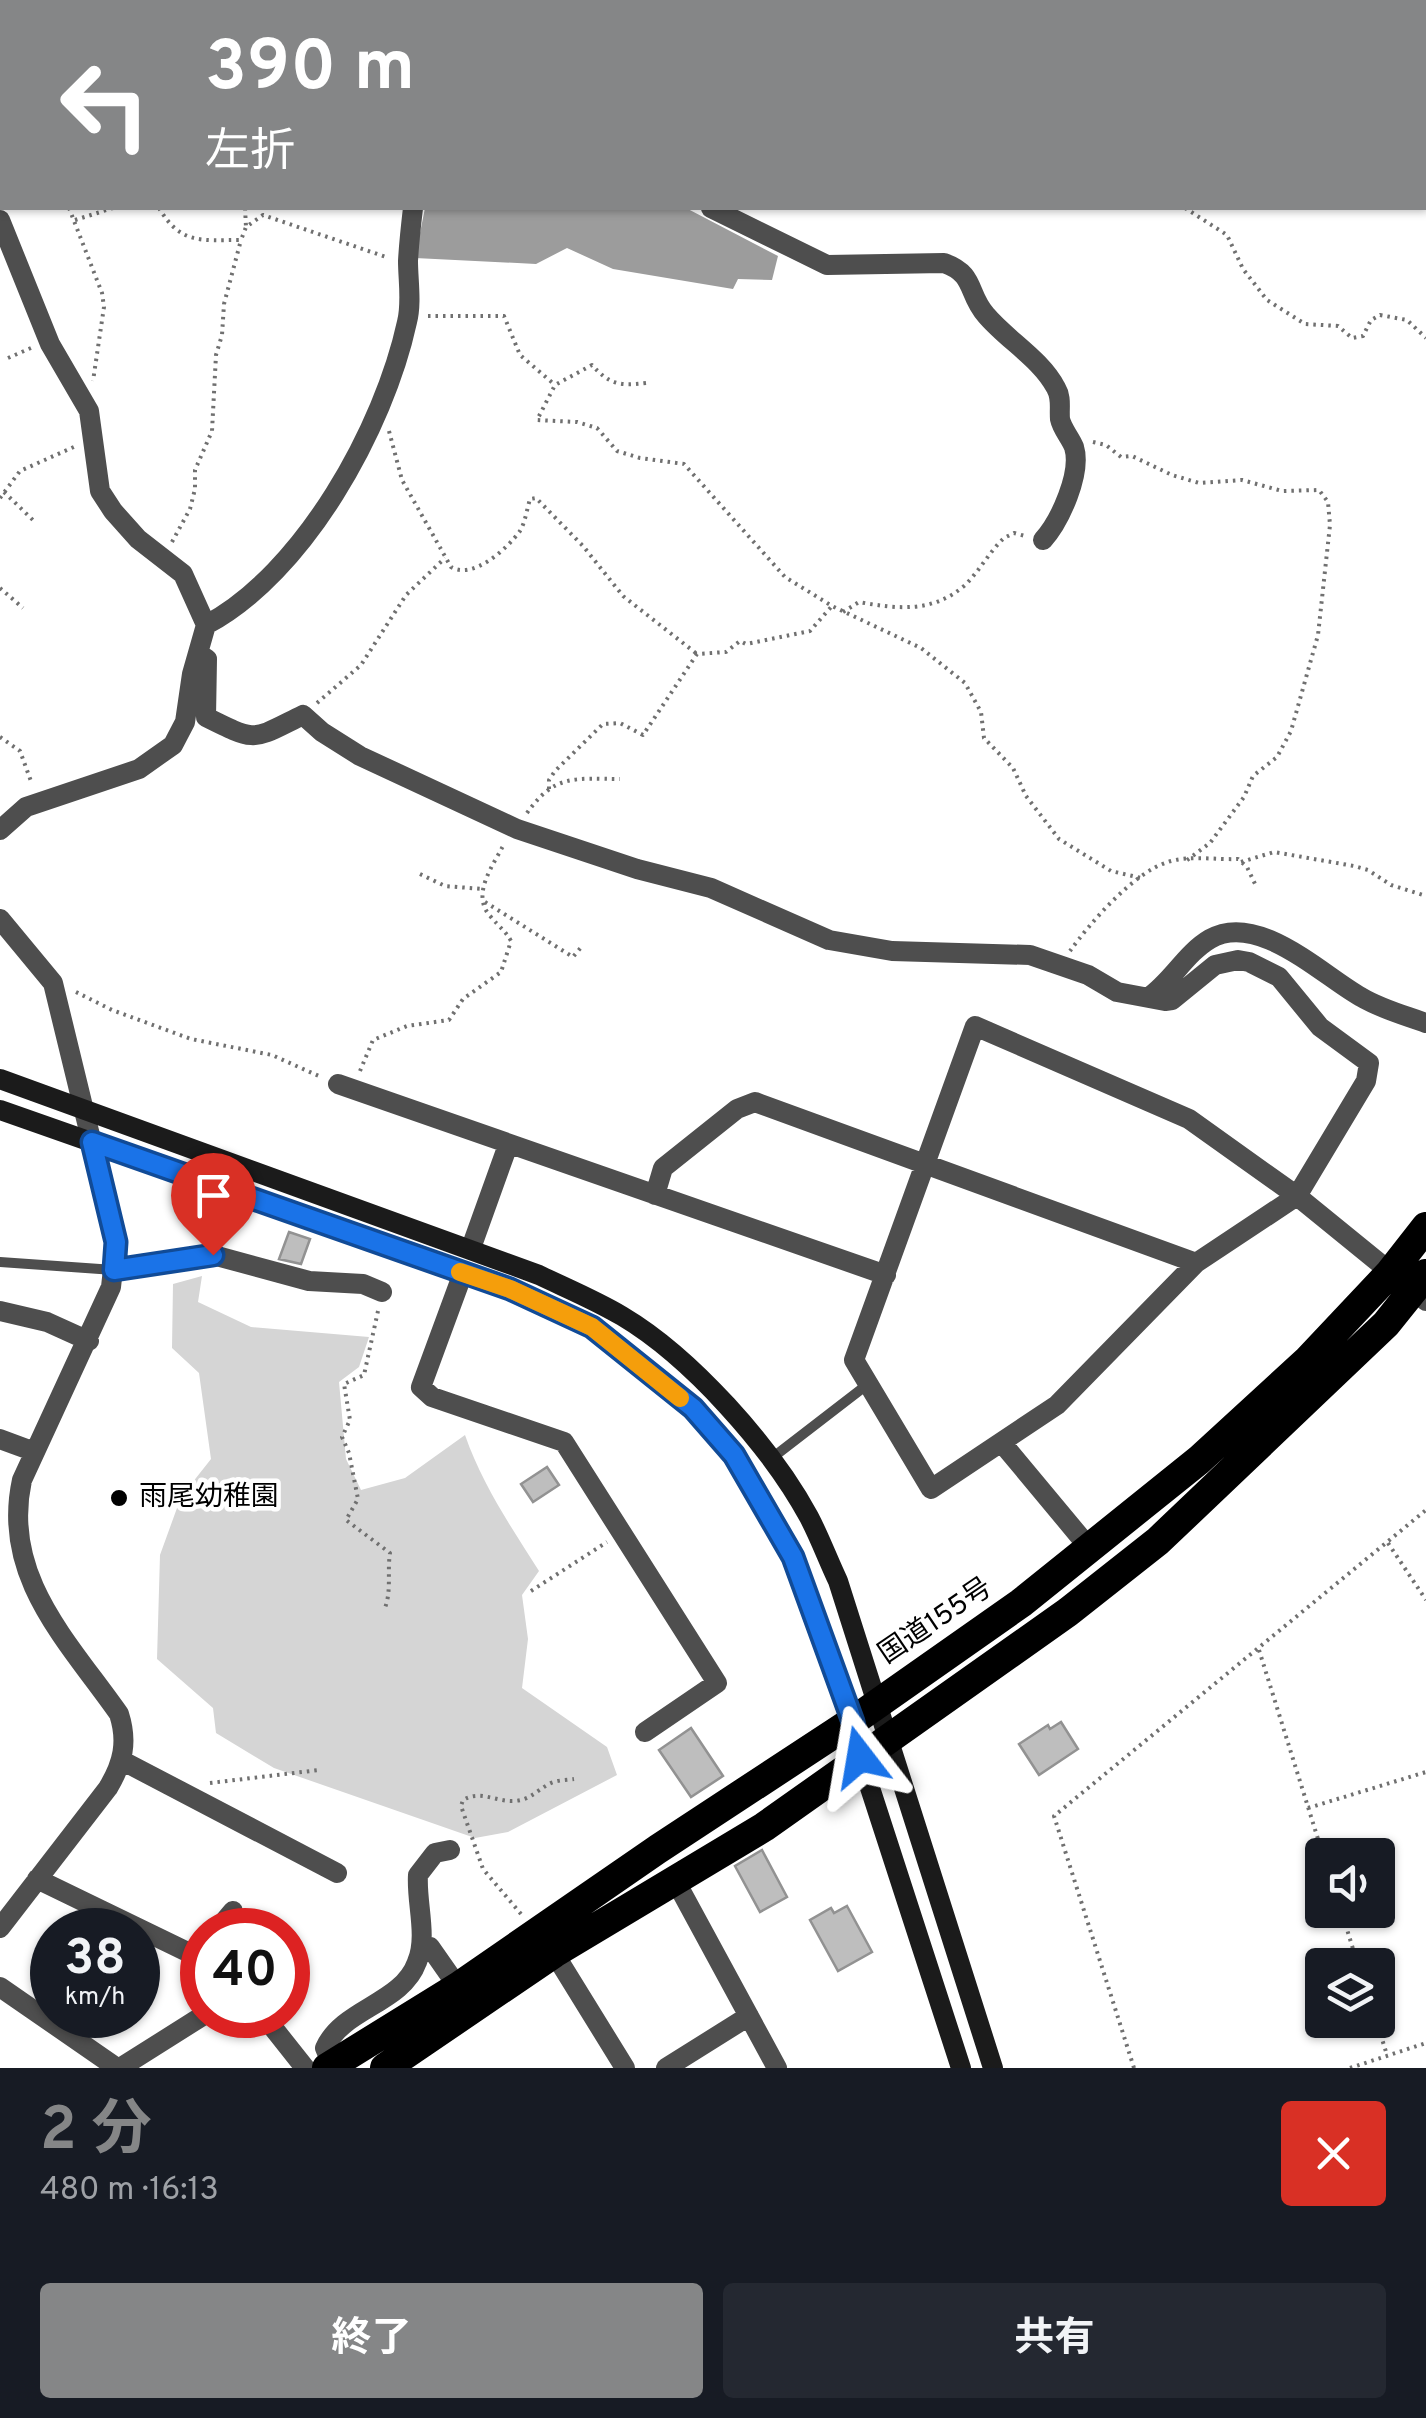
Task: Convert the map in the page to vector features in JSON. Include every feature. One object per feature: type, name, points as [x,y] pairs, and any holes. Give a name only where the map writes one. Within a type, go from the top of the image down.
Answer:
[{"type":"highway","name":"国道155号","points":[[321,2067],[458,1987],[675,1880],[764,1826],[1068,1612],[1158,1541],[1386,1324],[1413,1285],[1426,1227]]},
{"type":"highway","name":"国道155号","points":[[385,2068],[546,1943],[658,1849],[853,1722],[1021,1604],[1199,1460],[1308,1360],[1413,1285]]},
{"type":"street","points":[[206,625],[237,608],[319,521],[361,448],[380,406],[408,316],[413,210]]},
{"type":"street","points":[[715,210],[827,265],[944,264],[959,268],[968,278],[984,313],[1055,386],[1062,425],[1075,458],[1066,502],[1054,527],[1042,540]]},
{"type":"street","points":[[0,220],[49,340],[89,411],[100,491],[138,538],[184,574],[206,625],[186,722],[173,744],[139,769],[80,791],[39,796],[0,814]]},
{"type":"street","points":[[198,653],[207,658],[206,717],[251,737],[267,734],[303,715],[360,756],[517,828],[637,869],[711,888],[828,940],[892,951],[1030,955],[1062,965],[1117,992],[1172,1000],[1215,965],[1249,962],[1279,978],[1320,1027],[1369,1064],[1366,1081],[1297,1196],[1196,1263],[1056,1405],[931,1488],[854,1360],[975,1026],[1189,1119],[1297,1196],[1413,1285]]},
{"type":"street","points":[[0,830],[39,796]]},
{"type":"street","points":[[0,919],[53,982],[116,1242],[111,1288],[22,1480],[16,1506],[21,1557],[44,1607],[119,1714],[124,1740],[122,1760],[108,1788],[0,1928]]},
{"type":"street","points":[[1149,997],[1206,941],[1239,932],[1305,956],[1359,996],[1426,1023]]},
{"type":"street","points":[[0,1079],[538,1275],[624,1317],[688,1368],[772,1458],[810,1519],[838,1581],[993,2068]]},
{"type":"street","points":[[345,1087],[886,1275]]},
{"type":"street","points":[[655,1195],[664,1168],[737,1110],[754,1102],[1196,1263]]},
{"type":"street","points":[[0,1110],[510,1289],[592,1327],[693,1408],[734,1455],[793,1557],[853,1722],[860,1757],[961,2068]]},
{"type":"street","points":[[471,1248],[508,1144]]},
{"type":"street","points":[[114,1270],[213,1255],[309,1282],[364,1284],[382,1292]]},
{"type":"street","points":[[463,1273],[421,1387],[432,1397],[564,1442],[717,1684],[645,1732]]},
{"type":"street","points":[[0,1311],[47,1322],[89,1341]]},
{"type":"street","points":[[0,1439],[35,1452]]},
{"type":"street","points":[[1002,1443],[1091,1550]]},
{"type":"street","points":[[122,1760],[338,1873]]},
{"type":"street","points":[[289,2038],[321,2067],[328,2041],[362,2011],[401,1986],[417,1964],[421,1948],[418,1875],[435,1853],[450,1850]]},
{"type":"street","points":[[37,1880],[180,1945]]},
{"type":"street","points":[[675,1880],[777,2068]]},
{"type":"street","points":[[546,1943],[625,2068]]},
{"type":"street","points":[[421,1948],[430,1948],[458,1987]]},
{"type":"street","points":[[0,1988],[118,2068],[180,2030]]},
{"type":"street","points":[[666,2068],[750,2016]]},
{"type":"lane","points":[[0,1262],[114,1270]]},
{"type":"lane","points":[[772,1458],[868,1383]]},
{"type":"path","points":[[71,210],[104,306],[89,411]]},
{"type":"path","points":[[74,220],[106,210]]},
{"type":"path","points":[[160,210],[169,226],[183,236],[241,240]]},
{"type":"path","points":[[161,556],[181,531],[190,510],[196,489],[195,470],[212,431],[216,355],[224,304],[246,226],[245,210]]},
{"type":"path","points":[[1188,210],[1227,236],[1243,269],[1267,300],[1305,324],[1338,326],[1352,338],[1363,336],[1372,320],[1380,315],[1407,320],[1426,338]]},
{"type":"path","points":[[246,226],[263,215],[408,263]]},
{"type":"path","points":[[408,316],[504,316],[520,356],[555,386]]},
{"type":"path","points":[[8,358],[49,340]]},
{"type":"path","points":[[646,383],[620,386],[606,381],[592,365],[555,386],[536,420],[577,422],[596,428],[616,451],[684,464],[785,577],[843,612],[921,648],[965,683],[981,712],[984,738],[1013,768],[1026,796],[1059,839],[1110,871],[1141,878]]},
{"type":"path","points":[[380,406],[402,480],[445,558],[459,572],[474,570],[521,530],[530,499],[536,498],[574,535],[623,596],[697,654],[726,652],[740,641],[746,644],[810,631],[832,606]]},
{"type":"path","points":[[1073,446],[1095,441],[1121,457],[1132,456],[1172,475],[1199,482],[1242,480],[1282,491],[1319,490],[1328,502],[1330,526],[1318,635],[1291,731],[1276,757],[1254,776],[1244,797],[1210,842],[1186,861]]},
{"type":"path","points":[[0,498],[20,471],[76,446],[93,445]]},
{"type":"path","points":[[4,492],[35,522]]},
{"type":"path","points":[[843,612],[859,602],[896,609],[934,604],[964,585],[1004,538],[1014,533],[1042,540]]},
{"type":"path","points":[[303,715],[361,665],[406,595],[445,558]]},
{"type":"path","points":[[0,588],[23,608]]},
{"type":"path","points":[[550,790],[549,780],[555,771],[603,724],[620,723],[643,735],[697,654]]},
{"type":"path","points":[[0,738],[20,751],[39,796]]},
{"type":"path","points":[[53,982],[112,1010],[191,1039],[272,1055],[345,1087],[373,1040],[407,1026],[448,1020],[463,1000],[501,972],[511,941],[504,928],[490,917],[483,902],[483,889],[505,842],[530,808],[570,779],[620,779]]},
{"type":"path","points":[[1241,862],[1274,852],[1354,866],[1391,885],[1426,896]]},
{"type":"path","points":[[1062,965],[1088,926],[1141,878],[1166,862],[1238,858],[1254,884]]},
{"type":"path","points":[[420,874],[444,886],[483,889]]},
{"type":"path","points":[[483,902],[573,958],[583,945]]},
{"type":"path","points":[[382,1292],[364,1375],[344,1384],[350,1420],[342,1437],[358,1500],[346,1520],[390,1553],[390,1598],[384,1610]]},
{"type":"path","points":[[1134,2068],[1054,1816],[1425,1513]]},
{"type":"path","points":[[532,1591],[622,1532]]},
{"type":"path","points":[[1388,1543],[1426,1600]]},
{"type":"path","points":[[1259,1650],[1318,1838]]},
{"type":"path","points":[[180,1791],[188,1785],[319,1770]]},
{"type":"path","points":[[1308,1808],[1426,1772]]},
{"type":"path","points":[[546,1943],[483,1869],[461,1806],[469,1795],[524,1800],[546,1785],[574,1779]]},
{"type":"path","points":[[1382,2038],[1388,2055]]},
{"type":"path","points":[[1350,2068],[1426,2044]]},
{"type":"shaded area","points":[[425,210],[690,210],[778,256],[772,280],[738,279],[733,289],[613,269],[567,248],[536,264],[415,258]]},
{"type":"shaded area","points":[[202,1276],[198,1302],[251,1327],[369,1337],[359,1367],[339,1382],[346,1459],[361,1490],[405,1478],[465,1435],[489,1488],[539,1571],[522,1595],[528,1639],[522,1688],[607,1747],[617,1775],[508,1832],[475,1838],[274,1768],[216,1733],[213,1708],[157,1659],[160,1555],[181,1497],[211,1459],[199,1373],[172,1348],[173,1284]]},
{"type":"building","points":[[289,1232],[310,1239],[301,1264],[279,1259]]},
{"type":"building","points":[[547,1467],[559,1485],[533,1502],[521,1484]]},
{"type":"building","points":[[1061,1722],[1078,1749],[1039,1775],[1019,1744],[1048,1725],[1050,1729]]},
{"type":"building","points":[[691,1728],[723,1776],[691,1797],[659,1750]]},
{"type":"building","points":[[762,1850],[787,1897],[760,1912],[735,1866]]},
{"type":"building","points":[[847,1906],[872,1952],[838,1971],[810,1920],[831,1908],[834,1913]]},
{"type":"slow traffic","points":[[460,1272],[510,1289],[592,1327],[680,1398]]},
{"type":"place","name":"雨尾幼稚園","points":[[119,1498]]},
{"type":"route","points":[[213,1255],[114,1270],[116,1242],[92,1142],[510,1289],[592,1327],[693,1408],[734,1455],[793,1557],[853,1722],[860,1757]]}]
